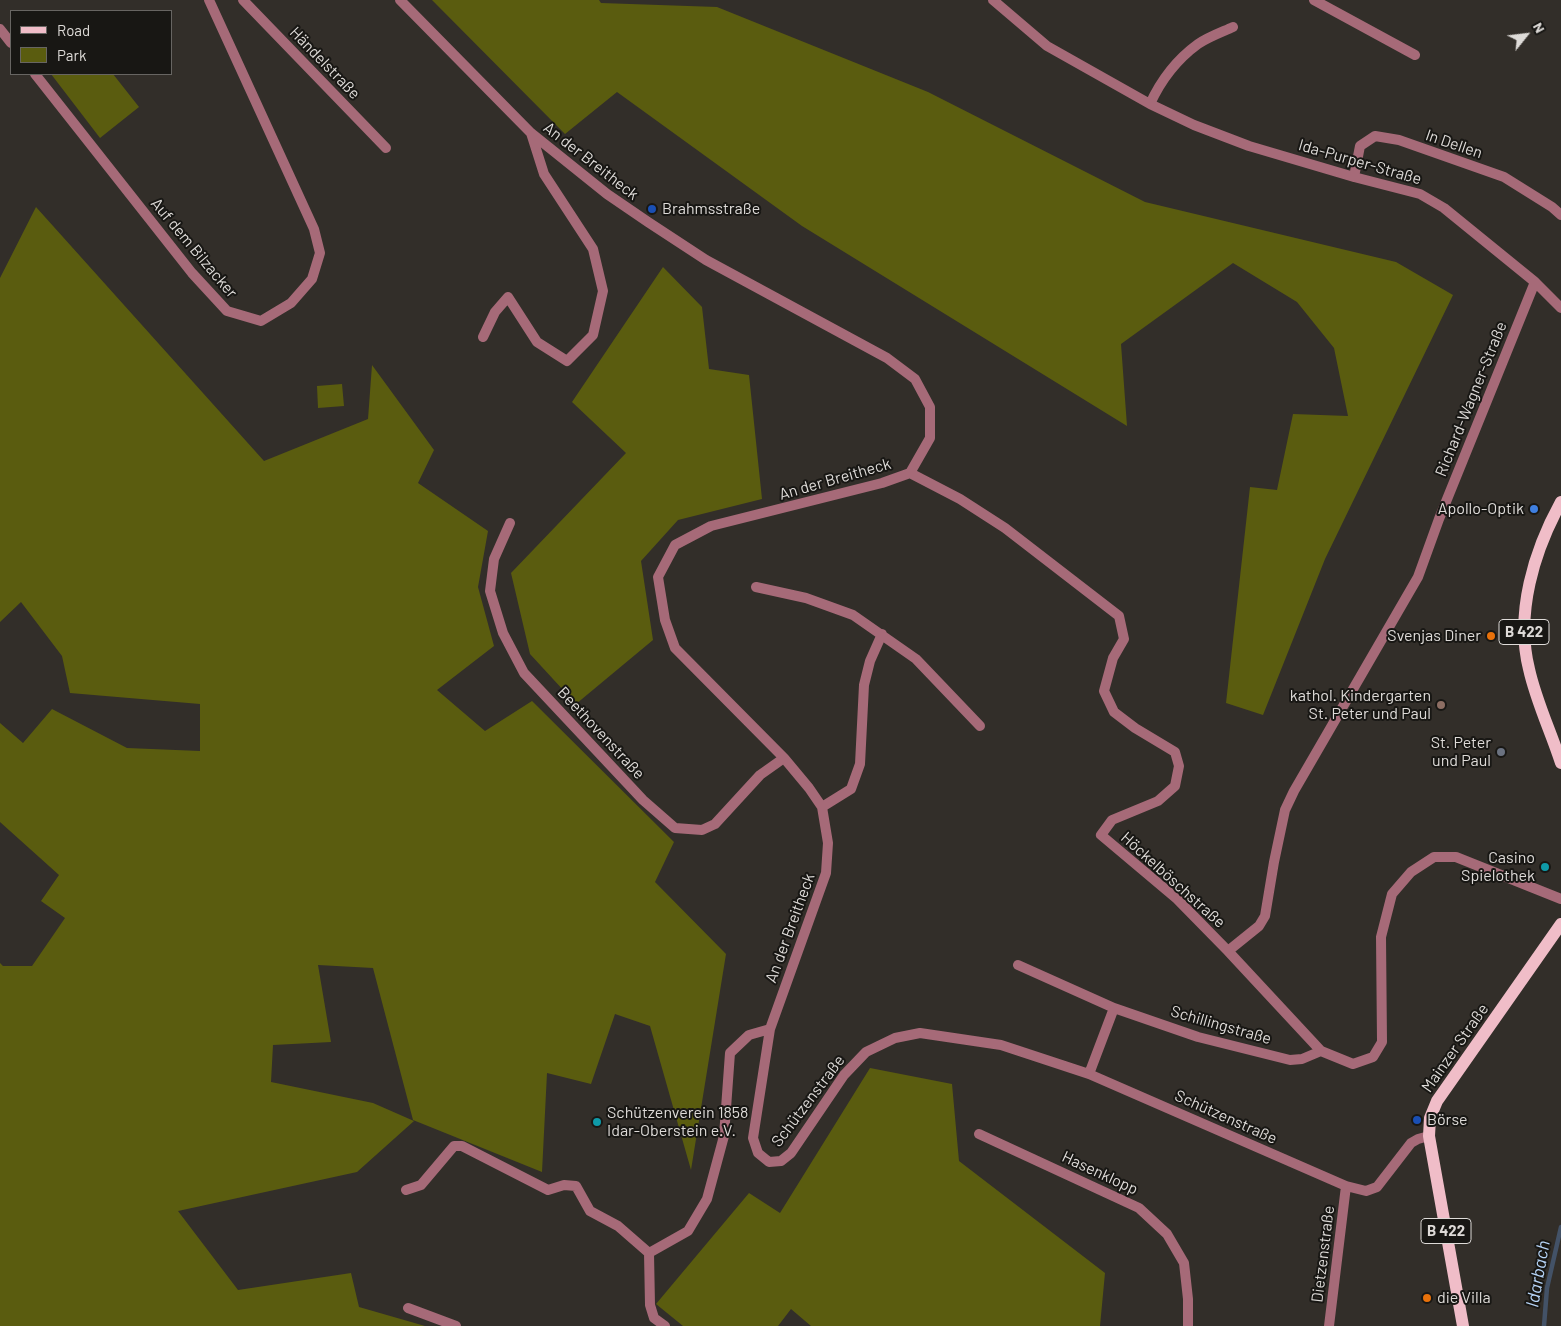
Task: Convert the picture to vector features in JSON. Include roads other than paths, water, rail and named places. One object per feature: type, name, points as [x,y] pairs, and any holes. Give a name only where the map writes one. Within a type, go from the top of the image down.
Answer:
[{"type":"main road","name":"B 422","points":[[1561,502],[1542,542],[1530,580],[1524,636],[1532,683],[1561,763]]},
{"type":"main road","name":"Mainzer Straße","points":[[1463,1326],[1429,1136],[1430,1118],[1436,1101],[1560,926]]},
{"type":"street","name":"Auf dem Bilzacker","points":[[36,75],[209,292],[227,311],[261,321],[291,303],[312,279],[320,253],[314,229],[209,0]]},
{"type":"street","name":"Händelstraße","points":[[243,0],[386,148]]},
{"type":"street","name":"An der Breitheck","points":[[400,0],[531,133],[607,194],[706,260],[886,358],[915,379],[930,407],[930,438],[910,473],[882,483],[753,517],[711,526],[675,545],[658,577],[665,620],[675,648],[784,758],[822,806],[828,844],[826,873],[770,1029]]},
{"type":"street","name":"Ida-Purper-Straße","points":[[993,0],[1047,46],[1150,104],[1194,125],[1249,146],[1420,194],[1444,208],[1535,282],[1561,308]]},
{"type":"street","points":[[1314,0],[1415,55]]},
{"type":"street","points":[[1150,104],[1159,84],[1171,68],[1199,43],[1233,27]]},
{"type":"street","points":[[0,29],[10,42]]},
{"type":"street","points":[[483,337],[495,312],[508,297],[538,342],[567,361],[593,335],[603,291],[593,248],[544,174],[531,133]]},
{"type":"street","name":"In Dellen","points":[[1354,177],[1360,146],[1375,136],[1383,137],[1398,140],[1504,177],[1552,207],[1561,215]]},
{"type":"street","name":"Richard-Wagner-Straße","points":[[1228,951],[1259,926],[1265,916],[1285,810],[1299,782],[1418,578],[1439,519],[1535,282]]},
{"type":"street","name":"Höckelböschstraße","points":[[910,473],[960,499],[1005,528],[1118,616],[1124,639],[1113,658],[1104,691],[1114,712],[1175,752],[1179,766],[1176,786],[1158,801],[1112,820],[1101,835],[1177,899],[1321,1051],[1353,1064],[1373,1058],[1382,1042],[1381,937],[1392,894],[1411,872],[1434,857],[1456,856],[1561,898]]},
{"type":"street","name":"Beethovenstraße","points":[[510,523],[494,559],[490,591],[503,632],[524,673],[649,806],[675,828],[702,830],[715,824],[760,775],[784,758]]},
{"type":"street","points":[[756,587],[806,598],[853,615],[916,659],[980,726]]},
{"type":"street","points":[[822,806],[851,789],[860,764],[864,685],[870,661],[882,634]]},
{"type":"street","name":"Schillingstraße","points":[[1018,965],[1114,1008],[1198,1037],[1290,1060],[1302,1059],[1321,1051]]},
{"type":"street","points":[[1089,1074],[1114,1008]]},
{"type":"street","points":[[649,1253],[688,1230],[707,1199],[724,1136],[730,1053],[749,1035],[770,1029]]},
{"type":"street","name":"Schützenstraße","points":[[770,1029],[753,1138],[758,1153],[769,1162],[782,1161],[791,1153],[844,1074],[866,1052],[894,1038],[920,1033],[1001,1045],[1089,1074],[1346,1186],[1366,1191],[1377,1187],[1411,1143],[1429,1136]]},
{"type":"street","name":"Hasenklopp","points":[[979,1134],[1139,1208],[1160,1227],[1167,1234],[1184,1263],[1188,1299],[1188,1326]]},
{"type":"street","points":[[406,1190],[420,1185],[454,1146],[462,1146],[548,1190],[564,1185],[576,1186],[590,1211],[618,1226],[649,1253],[650,1305],[654,1318],[665,1326]]},
{"type":"street","name":"Dietzenstraße","points":[[1329,1326],[1346,1186]]},
{"type":"street","points":[[408,1308],[456,1326]]},
{"type":"waterway","name":"Idarbach","points":[[1544,1326],[1547,1288],[1561,1227]]},
{"type":"place","name":"Brahmsstraße","points":[[652,209]]},
{"type":"place","name":"Apollo-Optik","points":[[1534,509]]},
{"type":"place","name":"Svenjas Diner","points":[[1491,636]]},
{"type":"place","name":"kathol. Kindergarten St. Peter und Paul","points":[[1441,705]]},
{"type":"place","name":"St. Peter und Paul","points":[[1501,752]]},
{"type":"place","name":"Casino Spielothek","points":[[1545,867]]},
{"type":"place","name":"Börse","points":[[1417,1120]]},
{"type":"place","name":"Schützenverein 1858 Idar-Oberstein e.V.","points":[[597,1122]]},
{"type":"place","name":"die Villa","points":[[1427,1298]]}]
